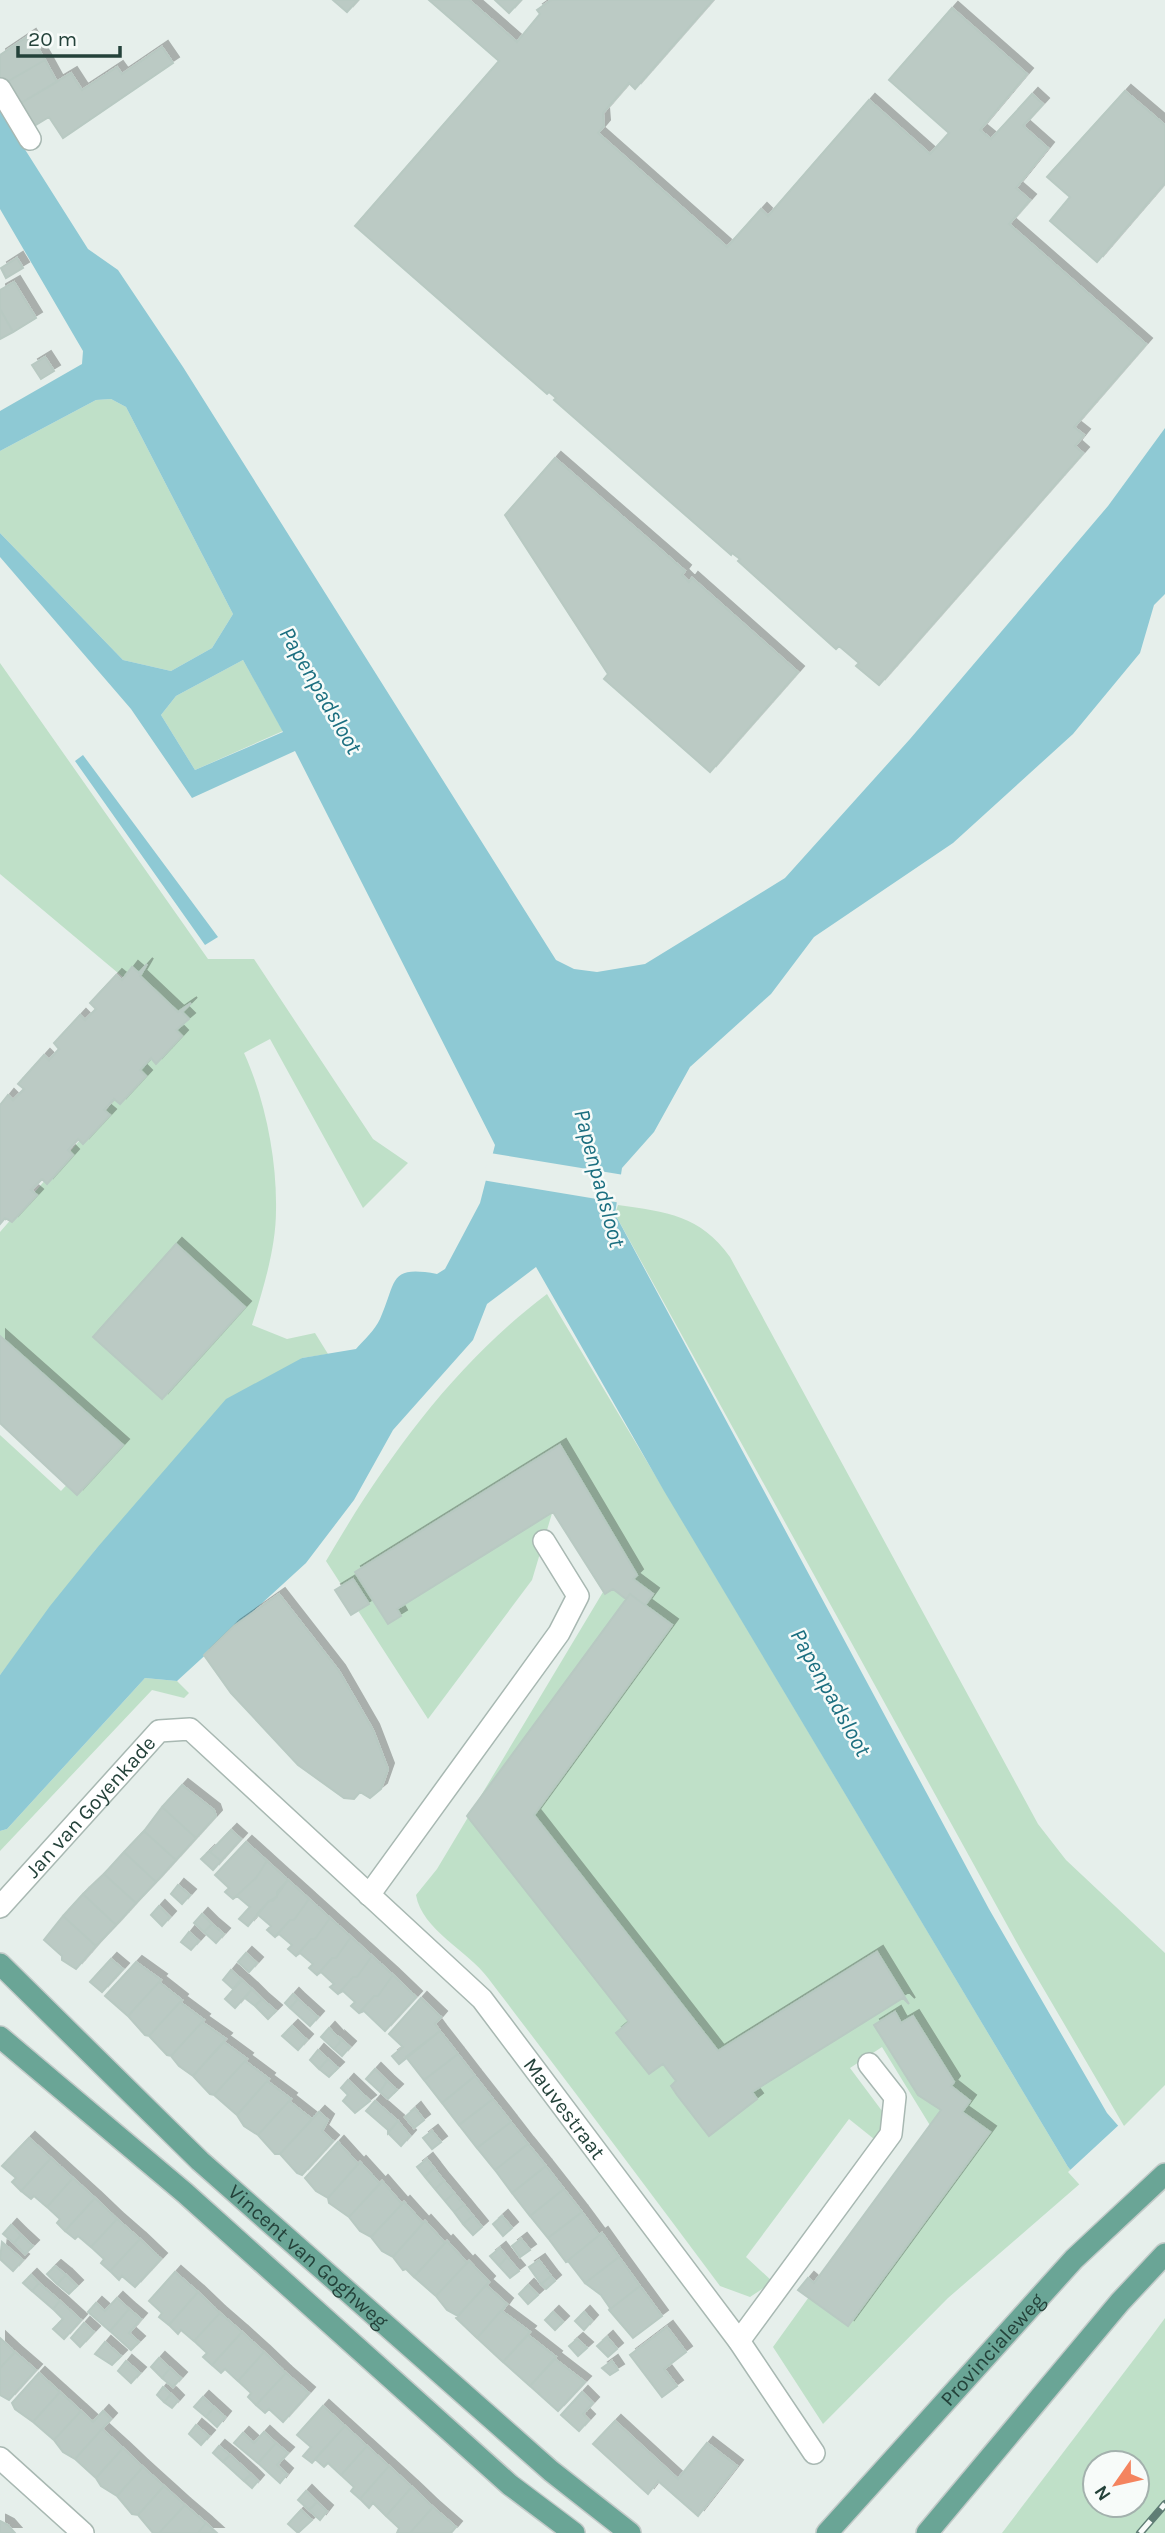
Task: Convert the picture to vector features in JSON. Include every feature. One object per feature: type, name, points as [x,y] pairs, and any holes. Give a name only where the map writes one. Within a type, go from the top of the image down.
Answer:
[{"type":"main road","name":"Vincent van Goghweg","points":[[0,1964],[200,2161],[551,2471],[630,2533]]},
{"type":"main road","name":"Vincent van Goghweg","points":[[0,2037],[185,2193],[510,2485],[573,2533]]},
{"type":"main road","name":"Provincialeweg","points":[[827,2533],[1074,2259],[1165,2174]]},
{"type":"main road","points":[[928,2533],[1120,2302],[1165,2254]]},
{"type":"street","points":[[0,89],[30,139]]},
{"type":"street","points":[[369,1895],[559,1633],[578,1596],[544,1541]]},
{"type":"street","name":"Mauvestraat","points":[[190,1729],[482,1999],[739,2341],[814,2453]]},
{"type":"street","name":"Jan van Goyenkade","points":[[0,1907],[159,1731],[190,1729]]},
{"type":"street","points":[[739,2341],[891,2134],[895,2097],[869,2064]]},
{"type":"street","points":[[0,2458],[83,2533]]},
{"type":"green space","points":[[111,399],[126,407],[233,614],[212,648],[171,671],[123,660],[0,533],[0,451],[96,400]]},
{"type":"green space","points":[[243,660],[283,731],[195,770],[161,715],[176,696]]},
{"type":"green space","points":[[0,663],[208,959],[254,959],[373,1139],[408,1163],[363,1208],[270,1039],[244,1053],[264,1109],[276,1190],[271,1254],[252,1325],[287,1339],[315,1333],[328,1354],[302,1358],[96,1549],[0,1675],[0,1435],[61,1491],[102,1447],[0,1350],[0,1232],[180,1025],[0,874]]},
{"type":"green space","points":[[618,1205],[667,1213],[694,1224],[719,1243],[730,1257],[1038,1824],[1066,1860],[1165,1953],[1165,2085],[1124,2126],[1022,1952],[615,1214]]},
{"type":"green space","points":[[547,1294],[1068,2167],[1082,2182],[948,2298],[823,2424],[773,2347],[931,2127],[882,2047],[850,2068],[888,2119],[874,2139],[849,2119],[746,2257],[773,2282],[750,2297],[720,2286],[488,1978],[427,1919],[416,1895],[437,1869],[603,1592],[553,1510],[532,1580],[428,1719],[326,1561],[372,1487],[423,1416],[481,1351]]},
{"type":"green space","points":[[145,1678],[177,1681],[189,1693],[184,1698],[152,1690],[0,1851],[0,1831],[7,1829]]},
{"type":"green space","points":[[1165,2318],[1165,2533],[1002,2533]]},
{"type":"water","name":"Papenpadsloot","points":[[0,110],[88,249],[118,270],[183,367],[556,960],[574,969],[597,972],[645,964],[785,878],[910,739],[1108,506],[1165,428],[1165,594],[1154,605],[1140,653],[1073,734],[953,843],[814,937],[771,994],[690,1067],[654,1132],[622,1168],[615,1214],[989,1909],[1107,2113],[1165,2179],[1165,2276],[1068,2167],[664,1491],[536,1267],[487,1304],[473,1340],[393,1430],[354,1500],[306,1563],[177,1681],[145,1678],[7,1829],[0,1831],[0,1675],[96,1549],[226,1399],[302,1358],[356,1349],[378,1323],[396,1279],[410,1272],[437,1274],[445,1269],[480,1203],[495,1145],[295,751],[192,798],[131,709],[0,557],[0,533],[123,660],[171,671],[212,648],[233,614],[126,407],[111,399],[96,400],[0,451],[0,411],[82,364],[83,351],[0,209]],"holes":[[[243,660],[283,732],[195,770],[161,715],[176,696]]]},
{"type":"water","points":[[83,755],[218,937],[205,945],[75,761]]},
{"type":"pier","points":[[490,1153],[624,1175],[621,1203],[482,1180]]},
{"type":"pier","points":[[1121,2123],[1165,2173],[1165,2279],[1068,2172]]},
{"type":"building","points":[[333,0],[358,0],[347,12]]},
{"type":"building","points":[[429,0],[469,0],[517,42],[540,14],[537,10],[551,0],[713,0],[635,89],[629,83],[603,113],[604,126],[598,133],[727,247],[761,209],[768,216],[869,100],[930,154],[949,133],[889,80],[952,8],[1027,74],[980,130],[991,139],[1032,94],[1043,104],[1023,126],[1048,148],[1016,188],[1030,200],[1009,224],[1146,344],[1074,427],[1084,435],[1075,446],[1083,453],[879,685],[856,666],[859,663],[839,646],[836,649],[738,561],[740,559],[732,553],[731,555],[554,400],[556,398],[549,392],[547,394],[355,226],[499,61]]},
{"type":"building","points":[[495,0],[521,0],[509,13]]},
{"type":"building","points":[[30,35],[45,60],[3,84],[0,78],[0,55]]},
{"type":"building","points":[[162,47],[173,63],[63,138],[49,117],[29,129],[16,106],[71,73],[82,90],[117,67],[122,74]]},
{"type":"building","points":[[45,60],[57,82],[16,106],[3,84]]},
{"type":"building","points":[[1125,91],[1165,125],[1165,183],[1097,262],[1050,221],[1070,197],[1047,177]]},
{"type":"building","points":[[17,258],[23,268],[6,278],[1,268]]},
{"type":"building","points":[[14,282],[36,318],[13,332],[0,309],[0,290]]},
{"type":"building","points":[[0,309],[13,332],[0,339]]},
{"type":"building","points":[[45,357],[54,371],[41,379],[32,365]]},
{"type":"building","points":[[555,458],[685,571],[682,575],[689,582],[692,578],[798,672],[710,772],[604,679],[608,674],[505,515]]},
{"type":"building","points":[[147,964],[140,976],[178,1012],[191,1003],[182,1012],[189,1019],[176,1030],[182,1036],[156,1064],[151,1058],[140,1070],[146,1076],[120,1104],[114,1099],[104,1110],[110,1115],[83,1144],[78,1139],[68,1150],[73,1155],[47,1184],[42,1179],[31,1190],[37,1195],[12,1222],[5,1218],[0,1224],[0,1105],[8,1095],[13,1100],[24,1089],[18,1084],[44,1055],[49,1060],[59,1049],[54,1043],[80,1015],[85,1020],[96,1009],[90,1003],[116,975],[122,980],[132,967],[139,973]]},
{"type":"building","points":[[176,1244],[245,1307],[162,1399],[93,1337]]},
{"type":"building","points":[[0,1336],[123,1445],[77,1495],[0,1423]]},
{"type":"building","points":[[560,1445],[637,1575],[633,1579],[653,1594],[645,1605],[630,1594],[626,1599],[613,1589],[605,1594],[553,1512],[397,1609],[401,1616],[388,1624],[355,1572]]},
{"type":"building","points":[[353,1579],[369,1604],[351,1615],[335,1590]]},
{"type":"building","points":[[279,1594],[339,1671],[373,1730],[388,1769],[381,1789],[370,1798],[360,1792],[354,1799],[344,1798],[298,1765],[231,1693],[204,1655],[234,1626]]},
{"type":"building","points":[[630,1594],[672,1625],[534,1815],[718,2051],[877,1952],[909,2004],[903,1998],[752,2092],[757,2099],[709,2136],[671,2086],[676,2081],[663,2064],[649,2074],[616,2033],[629,2022],[467,1816]]},
{"type":"building","points":[[182,1785],[214,1810],[216,1816],[196,1838],[162,1807]]},
{"type":"building","points":[[162,1807],[196,1838],[176,1860],[144,1831]]},
{"type":"building","points":[[231,1830],[241,1839],[221,1861],[210,1852]]},
{"type":"building","points":[[144,1831],[176,1860],[156,1882],[124,1852]]},
{"type":"building","points":[[246,1842],[267,1861],[256,1878],[233,1899],[225,1892],[229,1888],[215,1875]]},
{"type":"building","points":[[209,1851],[221,1861],[213,1870],[201,1859]]},
{"type":"building","points":[[124,1852],[156,1882],[136,1903],[104,1874]]},
{"type":"building","points":[[267,1861],[288,1880],[277,1892],[277,1897],[269,1901],[248,1926],[239,1919],[250,1907],[237,1896],[233,1899],[256,1878]]},
{"type":"building","points":[[104,1874],[136,1903],[116,1925],[83,1894]]},
{"type":"building","points":[[288,1880],[309,1899],[294,1920],[290,1920],[275,1937],[267,1930],[271,1926],[257,1914],[269,1901],[273,1901]]},
{"type":"building","points":[[178,1885],[190,1895],[182,1904],[171,1894]]},
{"type":"building","points":[[83,1894],[116,1925],[96,1946],[63,1916]]},
{"type":"building","points":[[309,1899],[330,1918],[315,1939],[311,1939],[296,1956],[288,1949],[292,1945],[279,1934],[275,1937],[290,1920],[294,1920]]},
{"type":"building","points":[[159,1906],[170,1917],[162,1926],[151,1915]]},
{"type":"building","points":[[202,1914],[212,1924],[204,1932],[194,1923]]},
{"type":"building","points":[[63,1916],[96,1946],[76,1969],[62,1960],[62,1956],[44,1940]]},
{"type":"building","points":[[330,1918],[351,1937],[336,1958],[332,1958],[317,1975],[309,1968],[313,1964],[300,1953],[296,1956],[311,1939],[315,1939]]},
{"type":"building","points":[[212,1924],[224,1934],[216,1943],[204,1932]]},
{"type":"building","points":[[189,1932],[199,1941],[191,1950],[181,1942]]},
{"type":"building","points":[[351,1937],[372,1956],[357,1977],[353,1977],[338,1994],[330,1987],[334,1984],[321,1972],[317,1975],[332,1958],[336,1958]]},
{"type":"building","points":[[246,1953],[257,1963],[249,1972],[238,1962]]},
{"type":"building","points":[[372,1956],[393,1975],[378,1996],[374,1996],[359,2013],[351,2006],[355,2002],[343,1991],[338,1994],[353,1977],[357,1977]]},
{"type":"building","points":[[111,1959],[123,1969],[102,1992],[90,1982]]},
{"type":"building","points":[[136,1962],[161,1980],[128,2016],[105,1996]]},
{"type":"building","points":[[231,1970],[241,1979],[233,1989],[223,1980]]},
{"type":"building","points":[[393,1975],[416,1997],[385,2031],[364,2011],[359,2013],[374,1996],[378,1996]]},
{"type":"building","points":[[242,1980],[252,1989],[235,2008],[225,1999]]},
{"type":"building","points":[[159,1982],[182,2000],[149,2036],[128,2016]]},
{"type":"building","points":[[252,1989],[262,1999],[255,2006],[245,1998]]},
{"type":"building","points":[[293,1994],[298,1999],[290,2008],[285,2003]]},
{"type":"building","points":[[421,1998],[441,2017],[435,2024],[440,2031],[399,2064],[392,2056],[403,2047],[389,2034]]},
{"type":"building","points":[[262,1999],[276,2011],[268,2019],[255,2006]]},
{"type":"building","points":[[298,1999],[318,2017],[310,2026],[290,2008]]},
{"type":"building","points":[[180,2002],[204,2020],[171,2056],[149,2036]]},
{"type":"building","points":[[895,2012],[901,2023],[913,2016],[954,2082],[951,2086],[970,2101],[962,2112],[990,2132],[848,2326],[798,2290],[808,2278],[814,2283],[941,2110],[918,2095],[874,2025]]},
{"type":"building","points":[[202,2022],[226,2039],[193,2076],[171,2056]]},
{"type":"building","points":[[292,2026],[307,2040],[298,2050],[282,2036]]},
{"type":"building","points":[[329,2028],[341,2041],[334,2049],[321,2037]]},
{"type":"building","points":[[440,2031],[458,2054],[424,2080],[406,2057]]},
{"type":"building","points":[[340,2038],[350,2047],[342,2056],[334,2049],[341,2041]]},
{"type":"building","points":[[224,2042],[247,2059],[214,2095],[193,2076]]},
{"type":"building","points":[[318,2050],[328,2059],[319,2069],[310,2060]]},
{"type":"building","points":[[458,2054],[475,2076],[442,2103],[424,2080]]},
{"type":"building","points":[[328,2059],[338,2068],[329,2077],[319,2069]]},
{"type":"building","points":[[245,2061],[269,2079],[237,2115],[214,2095]]},
{"type":"building","points":[[375,2069],[387,2081],[380,2092],[366,2079]]},
{"type":"building","points":[[475,2076],[493,2099],[459,2125],[442,2103]]},
{"type":"building","points":[[348,2080],[370,2101],[355,2113],[343,2101],[348,2095],[341,2088]]},
{"type":"building","points":[[267,2081],[291,2099],[258,2135],[244,2126],[237,2115]]},
{"type":"building","points":[[387,2081],[397,2090],[388,2099],[380,2092]]},
{"type":"building","points":[[493,2099],[511,2122],[477,2148],[459,2125]]},
{"type":"building","points":[[289,2101],[312,2119],[280,2154],[275,2154],[258,2135]]},
{"type":"building","points":[[375,2101],[398,2121],[388,2133],[388,2130],[366,2111]]},
{"type":"building","points":[[415,2108],[424,2120],[414,2128],[405,2117]]},
{"type":"building","points":[[319,2112],[328,2120],[322,2131],[333,2141],[302,2175],[280,2154]]},
{"type":"building","points":[[398,2121],[410,2136],[401,2146],[388,2133]]},
{"type":"building","points":[[511,2122],[528,2144],[495,2170],[477,2148]]},
{"type":"building","points":[[432,2131],[441,2142],[432,2149],[423,2138]]},
{"type":"building","points":[[29,2138],[51,2158],[21,2191],[12,2182],[16,2178],[2,2166]]},
{"type":"building","points":[[338,2142],[358,2164],[328,2198],[316,2191],[305,2178]]},
{"type":"building","points":[[528,2144],[546,2166],[512,2193],[495,2170]]},
{"type":"building","points":[[51,2158],[73,2178],[47,2207],[34,2196],[31,2199],[21,2191]]},
{"type":"building","points":[[427,2159],[434,2168],[425,2177],[417,2167]]},
{"type":"building","points":[[360,2162],[380,2184],[349,2217],[329,2203],[328,2198]]},
{"type":"building","points":[[546,2166],[564,2189],[530,2216],[512,2193]]},
{"type":"building","points":[[434,2168],[444,2181],[435,2189],[425,2177]]},
{"type":"building","points":[[73,2178],[95,2198],[65,2231],[57,2223],[60,2219],[47,2207]]},
{"type":"building","points":[[382,2181],[402,2204],[371,2237],[360,2231],[349,2217]]},
{"type":"building","points":[[444,2181],[454,2193],[445,2201],[435,2189]]},
{"type":"building","points":[[564,2189],[582,2212],[548,2238],[530,2216]]},
{"type":"building","points":[[454,2193],[464,2205],[454,2212],[445,2201]]},
{"type":"building","points":[[95,2198],[117,2219],[91,2247],[78,2236],[75,2239],[65,2231]]},
{"type":"building","points":[[404,2202],[423,2223],[393,2257],[382,2251],[371,2237]]},
{"type":"building","points":[[464,2205],[473,2216],[463,2224],[454,2212]]},
{"type":"building","points":[[582,2212],[599,2235],[602,2233],[566,2262],[548,2238]]},
{"type":"building","points":[[473,2216],[482,2227],[473,2235],[463,2224]]},
{"type":"building","points":[[502,2216],[512,2228],[503,2236],[493,2224]]},
{"type":"building","points":[[117,2219],[140,2239],[110,2271],[101,2263],[104,2259],[91,2247]]},
{"type":"building","points":[[425,2221],[445,2243],[414,2277],[406,2269],[403,2270],[393,2257]]},
{"type":"building","points":[[11,2225],[21,2235],[14,2243],[3,2234]]},
{"type":"building","points":[[602,2233],[619,2257],[585,2283],[568,2261],[566,2262]]},
{"type":"building","points":[[21,2235],[33,2246],[25,2254],[14,2243]]},
{"type":"building","points":[[140,2239],[161,2259],[135,2287],[122,2276],[119,2280],[110,2271]]},
{"type":"building","points":[[521,2239],[530,2250],[520,2257],[512,2246]]},
{"type":"building","points":[[447,2241],[467,2263],[436,2296],[414,2277]]},
{"type":"building","points":[[2,2242],[23,2260],[13,2271],[0,2259]]},
{"type":"building","points":[[500,2248],[507,2257],[499,2266],[490,2256]]},
{"type":"building","points":[[507,2257],[519,2271],[510,2278],[499,2266]]},
{"type":"building","points":[[619,2257],[640,2286],[609,2310],[601,2295],[585,2283]]},
{"type":"building","points":[[539,2260],[551,2276],[541,2284],[529,2267]]},
{"type":"building","points":[[469,2261],[489,2282],[458,2316],[447,2310],[436,2296]]},
{"type":"building","points":[[55,2266],[66,2275],[57,2284],[47,2274]]},
{"type":"building","points":[[175,2272],[198,2292],[169,2325],[159,2317],[162,2313],[149,2301]]},
{"type":"building","points":[[31,2275],[39,2283],[32,2291],[23,2283]]},
{"type":"building","points":[[66,2275],[77,2286],[69,2294],[57,2284]]},
{"type":"building","points":[[551,2276],[555,2281],[546,2289],[541,2284]]},
{"type":"building","points":[[39,2283],[60,2301],[53,2309],[32,2291]]},
{"type":"building","points":[[486,2285],[507,2304],[477,2338],[456,2318]]},
{"type":"building","points":[[528,2285],[538,2295],[528,2304],[519,2294]]},
{"type":"building","points":[[640,2286],[662,2316],[633,2338],[609,2310]]},
{"type":"building","points":[[198,2292],[220,2313],[194,2341],[181,2330],[178,2334],[169,2325]]},
{"type":"building","points":[[117,2298],[129,2309],[110,2331],[88,2312],[96,2303],[105,2311]]},
{"type":"building","points":[[60,2301],[81,2320],[64,2339],[53,2329],[63,2319],[53,2309]]},
{"type":"building","points":[[507,2304],[502,2311],[530,2332],[503,2362],[477,2338]]},
{"type":"building","points":[[129,2309],[141,2319],[129,2333],[139,2342],[131,2350],[110,2331]]},
{"type":"building","points":[[553,2312],[563,2322],[555,2330],[545,2320]]},
{"type":"building","points":[[584,2312],[592,2321],[584,2330],[575,2321]]},
{"type":"building","points":[[220,2313],[242,2332],[212,2365],[203,2357],[207,2353],[194,2341]]},
{"type":"building","points":[[84,2323],[94,2332],[80,2347],[71,2338]]},
{"type":"building","points":[[667,2327],[686,2352],[664,2369],[677,2386],[662,2397],[630,2355]]},
{"type":"building","points":[[242,2332],[264,2352],[238,2381],[225,2369],[221,2373],[212,2365]]},
{"type":"building","points":[[528,2335],[556,2357],[530,2386],[503,2362]]},
{"type":"building","points":[[607,2337],[617,2349],[608,2357],[597,2346]]},
{"type":"building","points":[[0,2338],[15,2352],[0,2368]]},
{"type":"building","points":[[577,2339],[587,2348],[578,2356],[569,2346]]},
{"type":"building","points":[[105,2342],[121,2356],[112,2365],[95,2354]]},
{"type":"building","points":[[15,2352],[36,2370],[9,2400],[0,2395],[0,2368]]},
{"type":"building","points":[[264,2352],[286,2373],[256,2405],[248,2397],[251,2393],[238,2381]]},
{"type":"building","points":[[159,2358],[170,2368],[162,2378],[151,2367]]},
{"type":"building","points":[[555,2359],[585,2382],[558,2411],[530,2386]]},
{"type":"building","points":[[126,2361],[140,2373],[131,2383],[118,2371]]},
{"type":"building","points":[[612,2361],[618,2370],[610,2375],[602,2368]]},
{"type":"building","points":[[170,2368],[181,2378],[173,2387],[162,2378]]},
{"type":"building","points":[[39,2373],[60,2392],[33,2422],[15,2409],[12,2403]]},
{"type":"building","points":[[286,2373],[309,2393],[283,2422],[269,2409],[265,2413],[256,2405]]},
{"type":"building","points":[[163,2387],[171,2394],[164,2402],[157,2395]]},
{"type":"building","points":[[60,2392],[81,2411],[54,2440],[33,2422]]},
{"type":"building","points":[[582,2392],[593,2403],[583,2414],[589,2420],[579,2431],[561,2415]]},
{"type":"building","points":[[171,2394],[178,2401],[172,2408],[164,2402]]},
{"type":"building","points":[[203,2397],[214,2407],[206,2417],[194,2407]]},
{"type":"building","points":[[323,2406],[345,2426],[312,2463],[303,2456],[311,2447],[297,2435]]},
{"type":"building","points":[[214,2407],[225,2417],[217,2427],[206,2417]]},
{"type":"building","points":[[81,2411],[93,2422],[103,2411],[111,2419],[75,2459],[63,2452],[54,2440]]},
{"type":"building","points":[[615,2421],[678,2479],[707,2443],[737,2466],[698,2516],[658,2481],[648,2494],[593,2444]]},
{"type":"building","points":[[196,2425],[209,2436],[201,2445],[189,2434]]},
{"type":"building","points":[[345,2426],[367,2446],[341,2475],[328,2463],[324,2467],[315,2459]]},
{"type":"building","points":[[102,2429],[123,2448],[96,2478],[75,2459]]},
{"type":"building","points":[[264,2432],[276,2443],[258,2463],[234,2443],[243,2433],[254,2443]]},
{"type":"building","points":[[276,2443],[288,2453],[277,2465],[287,2474],[280,2483],[258,2463]]},
{"type":"building","points":[[219,2446],[230,2455],[223,2462],[213,2453]]},
{"type":"building","points":[[367,2446],[389,2466],[360,2499],[351,2491],[354,2487],[341,2475]]},
{"type":"building","points":[[123,2448],[143,2467],[117,2496],[101,2486],[96,2478]]},
{"type":"building","points":[[230,2455],[251,2474],[244,2481],[223,2462]]},
{"type":"building","points":[[389,2466],[412,2487],[386,2516],[373,2503],[369,2508],[360,2499]]},
{"type":"building","points":[[143,2467],[164,2486],[138,2515],[132,2514],[117,2496]]},
{"type":"building","points":[[251,2474],[258,2481],[252,2488],[244,2481]]},
{"type":"building","points":[[164,2486],[185,2505],[159,2533],[153,2533],[138,2515]]},
{"type":"building","points":[[412,2487],[433,2507],[410,2533],[397,2533],[399,2528],[386,2516]]},
{"type":"building","points":[[306,2491],[317,2502],[309,2510],[298,2500]]},
{"type":"building","points":[[317,2502],[327,2511],[320,2520],[309,2510]]},
{"type":"building","points":[[185,2505],[206,2523],[198,2533],[159,2533]]},
{"type":"building","points":[[433,2507],[456,2527],[451,2533],[410,2533]]},
{"type":"building","points":[[301,2510],[312,2520],[298,2533],[288,2524]]},
{"type":"building","points":[[0,2521],[8,2525],[15,2533],[0,2533]]},
{"type":"building","points":[[206,2523],[217,2533],[198,2533]]},
{"type":"railway","points":[[1140,2533],[1165,2504]]}]
